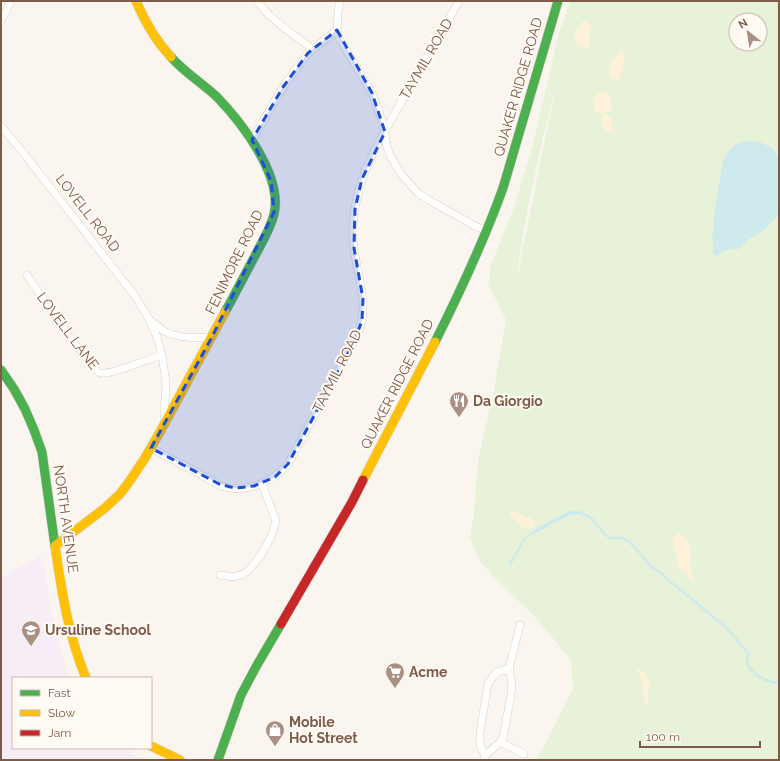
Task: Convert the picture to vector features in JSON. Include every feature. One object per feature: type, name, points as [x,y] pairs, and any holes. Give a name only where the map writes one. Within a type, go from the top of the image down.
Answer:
[{"type":"street","points":[[1,21],[11,1]]},
{"type":"street","name":"FENIMORE ROAD","points":[[136,1],[150,31],[165,51],[177,64],[206,87],[226,107],[248,133],[265,164],[274,193],[274,212],[260,246],[164,426]]},
{"type":"street","points":[[257,1],[271,17],[312,49]]},
{"type":"street","points":[[340,1],[337,30],[339,38],[372,94],[385,132],[387,147],[396,166],[418,193],[449,212],[486,231]]},
{"type":"street","name":"TAYMIL ROAD","points":[[151,448],[219,484],[241,488],[262,484],[268,481],[275,477],[288,464],[352,346],[362,320],[363,299],[354,248],[353,226],[358,192],[362,179],[367,166],[385,132],[459,1]]},
{"type":"street","name":"QUAKER RIDGE ROAD","points":[[218,760],[241,695],[352,502],[465,282],[503,188],[558,1]]},
{"type":"street","points":[[252,140],[283,87],[308,53],[337,30]]},
{"type":"street","name":"LOVELL ROAD","points":[[1,126],[135,296],[149,319],[157,337],[162,355],[166,384],[164,426],[132,478],[119,495],[98,514],[55,546]]},
{"type":"street","name":"LOVELL LANE","points":[[27,275],[69,336],[94,369],[100,373],[115,371],[162,355]]},
{"type":"street","name":"LOVELL ROAD","points":[[149,319],[163,331],[171,334],[188,338],[212,337]]},
{"type":"street","name":"NORTH AVENUE","points":[[1,370],[28,412],[42,452],[67,620],[75,649],[86,677]]},
{"type":"street","points":[[220,575],[232,577],[242,575],[261,555],[271,537],[276,521],[262,484]]},
{"type":"street","points":[[509,669],[497,672],[488,684],[480,732],[480,746],[486,758],[503,738],[512,684],[509,669],[520,625]]},
{"type":"street","points":[[500,742],[524,754]]},
{"type":"street","points":[[152,746],[180,760]]},
{"type":"highlighted area","points":[[337,30],[372,93],[385,132],[362,179],[355,209],[354,248],[363,299],[362,321],[352,346],[288,464],[275,477],[254,486],[235,488],[219,484],[151,448],[212,337],[274,212],[271,181],[252,140],[283,87],[308,53]]},
{"type":"shaded area","name":"Ursuline School","points":[[41,556],[45,571],[50,607],[68,677],[12,677],[12,749],[126,749],[132,754],[151,760],[1,760],[1,577]]},
{"type":"green space","points":[[570,1],[779,1],[779,760],[535,760],[541,752],[573,688],[571,660],[538,620],[494,577],[480,561],[470,539],[474,513],[478,460],[494,390],[506,320],[488,286],[491,265],[515,205],[534,140],[558,37]],"holes":[[[558,76],[517,274],[527,212]]]},
{"type":"sand","points":[[584,21],[591,24],[589,33],[590,43],[588,47],[585,48],[576,42],[574,38],[575,32],[580,28],[582,22]]},
{"type":"sand","points":[[622,50],[625,53],[622,72],[618,81],[613,80],[609,75],[612,60],[616,59]]},
{"type":"sand","points":[[604,91],[610,96],[612,108],[608,112],[599,114],[595,111],[594,98],[597,94]]},
{"type":"sand","points":[[604,114],[611,117],[613,131],[610,134],[605,131],[601,121]]},
{"type":"sand","points":[[510,511],[530,518],[535,522],[535,525],[531,528],[524,528],[518,524],[520,523],[514,521],[510,515]]},
{"type":"sand","points":[[677,533],[684,536],[689,543],[691,552],[690,566],[693,581],[691,581],[678,566],[673,542],[674,535]]},
{"type":"sand","points":[[638,667],[649,681],[649,702],[646,705],[644,704],[643,686],[641,677],[637,670]]},
{"type":"water","points":[[745,141],[760,142],[772,148],[779,158],[779,214],[765,229],[749,239],[739,249],[730,249],[717,256],[714,255],[713,252],[712,237],[723,160],[730,149]]},
{"type":"water","points":[[570,511],[580,511],[585,514],[571,515],[562,519],[528,537],[520,547],[523,539],[537,528]]},
{"type":"waterway","points":[[582,514],[590,517],[609,537],[622,538],[628,541],[653,568],[726,628],[748,653],[747,659],[750,669],[758,676],[768,681],[778,683],[779,681]]},
{"type":"waterway","points":[[510,564],[521,545]]},
{"type":"traffic: fast","points":[[435,342],[471,266],[503,188],[558,1]]},
{"type":"traffic: fast","points":[[171,57],[217,97],[238,121],[267,167],[272,183],[275,199],[274,214],[271,224],[225,312]]},
{"type":"traffic: fast","points":[[1,370],[25,409],[42,452],[55,546]]},
{"type":"traffic: fast","points":[[218,760],[241,695],[281,624]]},
{"type":"traffic: slow","points":[[136,1],[151,31],[171,57]]},
{"type":"traffic: slow","points":[[55,546],[105,508],[120,494],[129,482],[160,432],[225,312]]},
{"type":"traffic: slow","points":[[363,480],[435,342]]},
{"type":"traffic: slow","points":[[55,546],[70,629],[86,677]]},
{"type":"traffic: slow","points":[[152,746],[180,760]]},
{"type":"traffic: jam","points":[[281,624],[352,502],[363,480]]},
{"type":"place","name":"Da Giorgio","points":[[459,418]]},
{"type":"place","name":"Ursuline School","points":[[31,647]]},
{"type":"place","name":"Acme","points":[[395,689]]},
{"type":"place","name":"Mobile Hot Street","points":[[275,747]]}]
